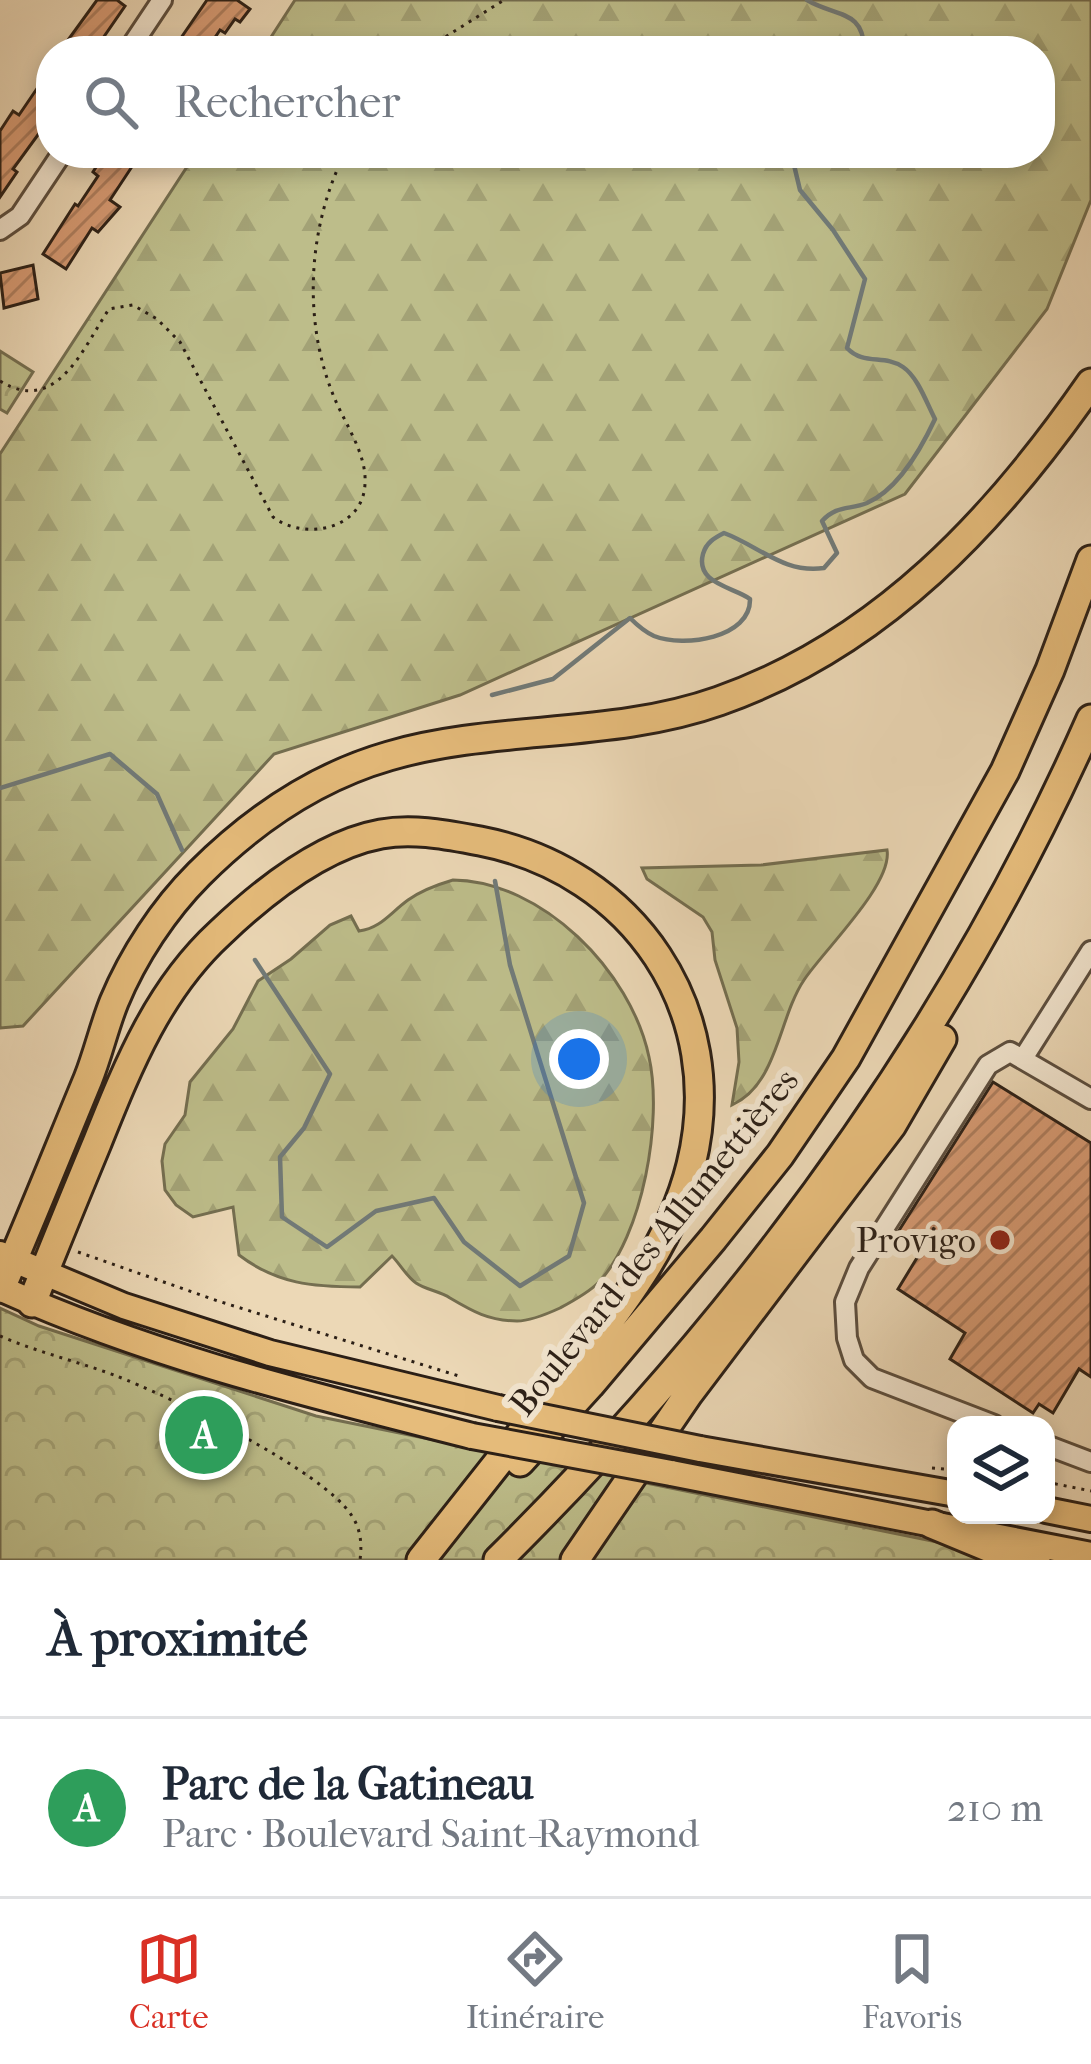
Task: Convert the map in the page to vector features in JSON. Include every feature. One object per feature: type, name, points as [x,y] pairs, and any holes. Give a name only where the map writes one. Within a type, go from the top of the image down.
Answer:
[{"type":"highway","points":[[0,1288],[7,1256],[90,1073],[115,1000],[148,938],[196,877],[248,830],[311,787],[390,755],[620,726],[717,702],[787,672],[859,630],[917,587],[1027,472],[1091,383]]},
{"type":"highway","name":"Boulevard des Allumettières","points":[[425,1560],[590,1385],[676,1284],[780,1155],[846,1058],[1005,771],[1091,560]]},
{"type":"highway","points":[[498,1560],[612,1444],[689,1355],[855,1139],[920,1042],[1000,906],[1091,719]]},
{"type":"highway","points":[[575,1560],[689,1393],[892,1125],[1012,916],[1091,745]]},
{"type":"highway","points":[[32,1303],[131,1060],[163,1002],[219,933],[276,887],[340,848],[375,835],[417,831],[496,844],[564,870],[596,889],[651,944],[685,1009],[702,1089],[691,1168],[661,1242],[623,1304],[425,1560]]},
{"type":"highway","points":[[932,1524],[990,1549],[1036,1560]]},
{"type":"main road","points":[[7,1256],[124,1306],[270,1353],[498,1408],[947,1492]]},
{"type":"main road","points":[[0,1288],[140,1346],[211,1369],[472,1436],[1091,1556]]},
{"type":"main road","points":[[1055,1508],[1091,1509]]},
{"type":"main road","points":[[1055,1510],[1091,1519]]},
{"type":"street","points":[[138,36],[162,0]]},
{"type":"street","points":[[0,230],[20,216],[52,168]]},
{"type":"street","points":[[1024,1057],[1091,951]]},
{"type":"street","points":[[971,1416],[872,1378],[854,1360],[844,1302],[859,1268],[988,1065],[1010,1052],[1091,1099]]},
{"type":"street","points":[[1055,1448],[1091,1462]]},
{"type":"path","points":[[448,36],[504,0]]},
{"type":"path","points":[[0,381],[33,392],[64,380],[109,309],[133,305],[158,319],[180,342],[273,517],[296,530],[321,530],[345,520],[361,502],[365,472],[322,360],[314,293],[324,203],[339,168]]},
{"type":"path","points":[[71,1249],[218,1301],[476,1381]]},
{"type":"path","points":[[0,1336],[170,1400],[296,1468],[353,1517],[360,1533],[360,1560]]},
{"type":"path","points":[[1055,1485],[1091,1491]]},
{"type":"green space","points":[[295,0],[1091,0],[1091,200],[1047,309],[905,494],[460,695],[274,754],[23,1026],[0,1028],[0,454],[186,168],[1055,168],[1055,36],[272,36]]},
{"type":"green space","points":[[0,351],[33,372],[7,413],[0,409]]},
{"type":"green space","points":[[887,850],[879,881],[795,996],[759,1082],[732,1105],[739,1062],[737,1028],[715,960],[712,932],[703,917],[647,879],[642,868],[761,865]]},
{"type":"green space","points":[[453,880],[486,884],[519,896],[578,937],[623,993],[649,1057],[651,1144],[627,1237],[594,1287],[528,1320],[498,1319],[473,1311],[416,1283],[392,1256],[360,1287],[311,1285],[282,1278],[239,1255],[233,1207],[193,1217],[165,1190],[165,1144],[185,1115],[190,1082],[233,1029],[258,981],[330,925],[351,916],[359,931],[367,929],[419,893]]},
{"type":"green space","points":[[0,1308],[39,1326],[316,1416],[1026,1560],[0,1560]]},
{"type":"building","points":[[97,0],[117,0],[125,6],[104,36],[71,36]]},
{"type":"building","points":[[207,0],[237,0],[250,9],[225,33],[182,36]]},
{"type":"building","points":[[36,90],[36,138],[0,197],[0,131],[13,111],[19,115]]},
{"type":"building","points":[[96,168],[131,168],[110,200],[120,207],[98,232],[92,228],[66,269],[43,254],[98,176]]},
{"type":"building","points":[[33,265],[38,299],[4,308],[0,273]]},
{"type":"building","name":"Provigo","points":[[993,1082],[1091,1143],[1091,1377],[1079,1369],[1053,1413],[1039,1404],[1033,1413],[950,1359],[965,1333],[898,1289],[923,1248],[898,1232]]},
{"type":"waterway","points":[[807,0],[854,21],[863,36]]},
{"type":"waterway","points":[[492,695],[553,679],[630,618],[654,636],[682,641],[728,631],[740,623],[750,599],[705,572],[703,554],[711,541],[724,533],[784,563],[824,568],[837,553],[822,521],[838,510],[879,497],[923,443],[935,419],[913,377],[896,363],[860,357],[847,348],[865,279],[800,190],[795,168]]},
{"type":"waterway","points":[[0,788],[110,754],[157,794],[182,850]]},
{"type":"waterway","points":[[255,960],[330,1074],[304,1128],[280,1157],[282,1217],[327,1247],[376,1211],[434,1198],[464,1242],[520,1286],[569,1256],[584,1203],[510,965],[495,881]]},
{"type":"place","name":"Provigo","points":[[1000,1240]]},
{"type":"place","name":"Parc de la Gatineau","points":[[204,1435]]}]
